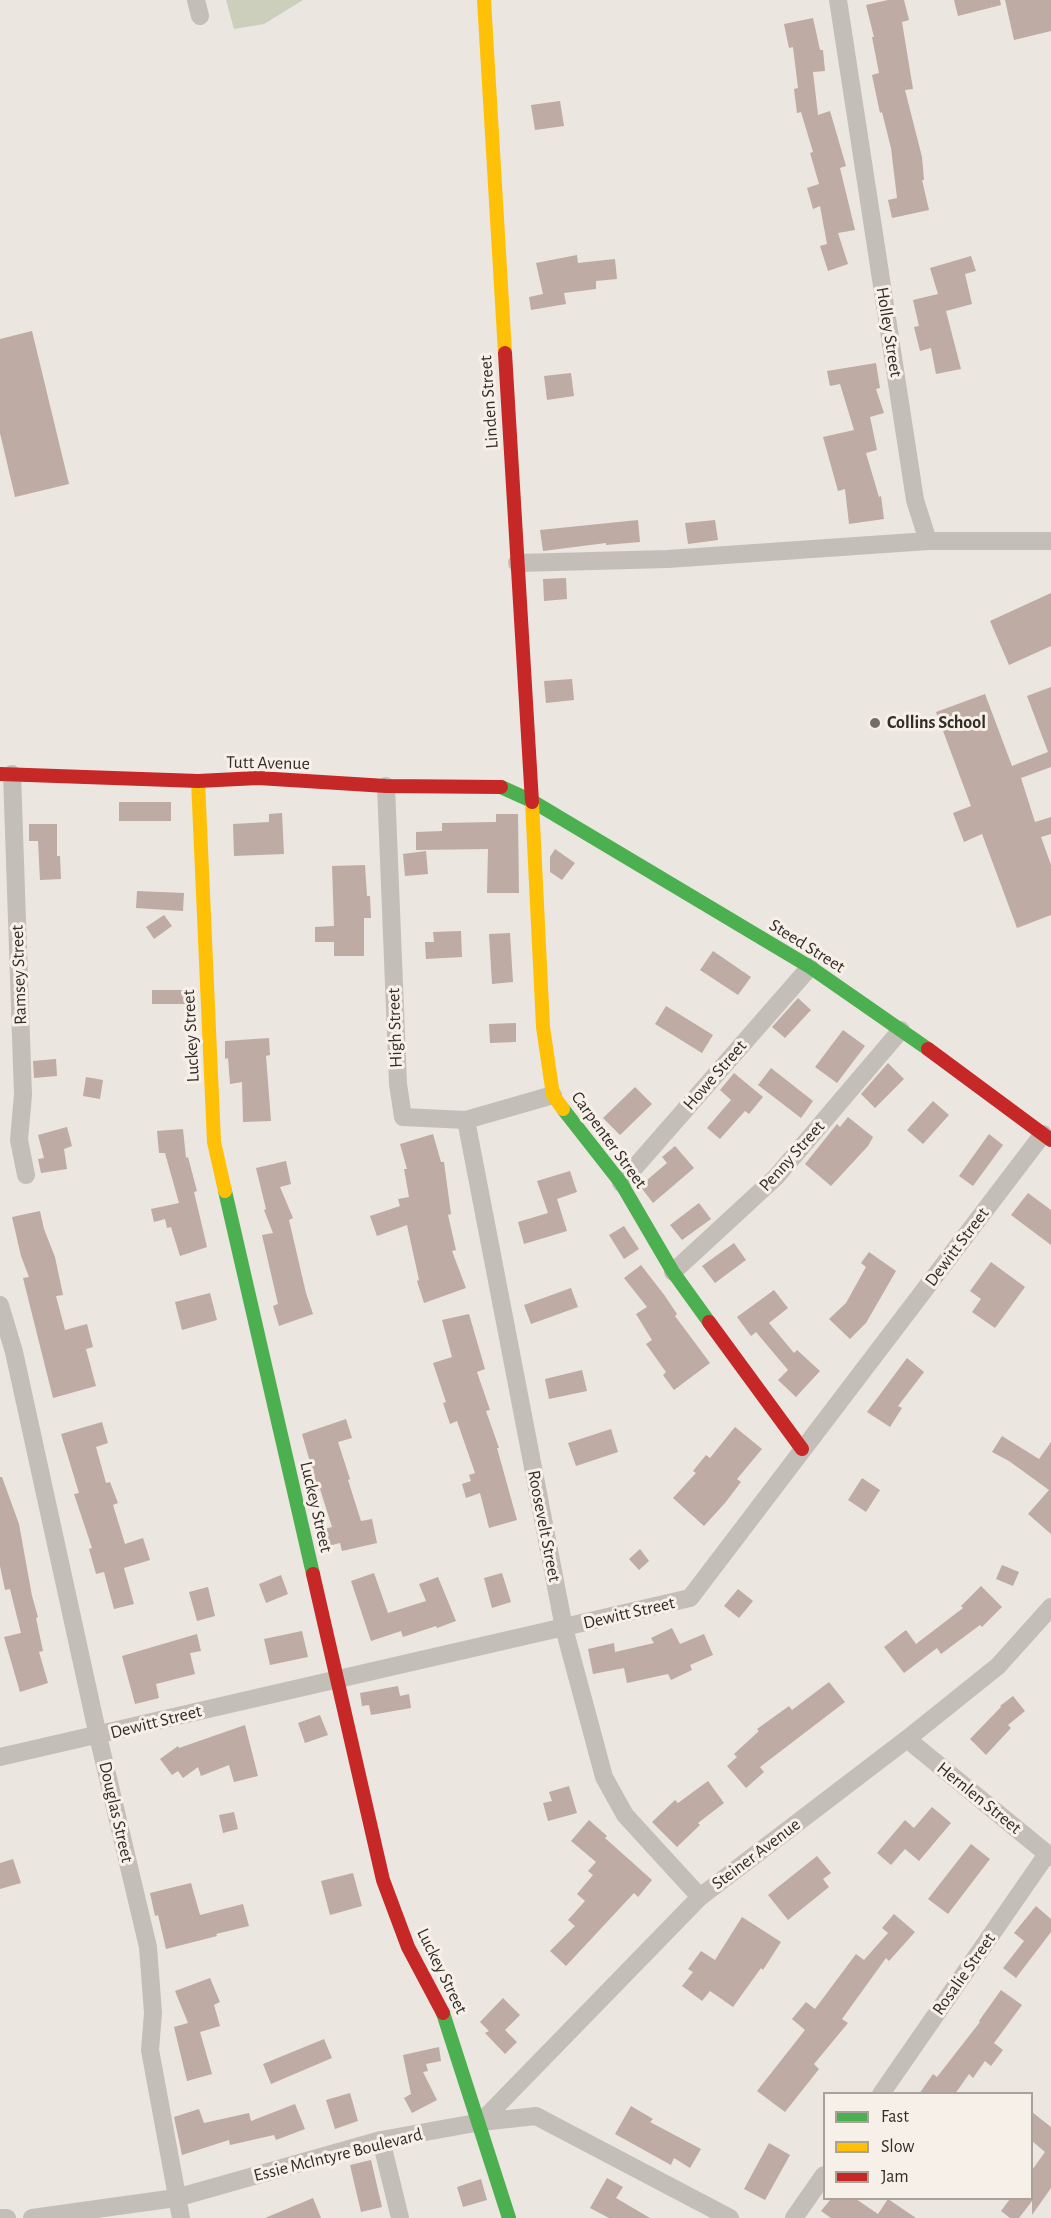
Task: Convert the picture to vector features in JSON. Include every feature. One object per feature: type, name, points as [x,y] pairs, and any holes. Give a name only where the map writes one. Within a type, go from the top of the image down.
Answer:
[{"type":"street","name":"Linden Street","points":[[484,0],[532,801]]},
{"type":"street","name":"Holley Street","points":[[838,0],[915,501],[928,541]]},
{"type":"street","points":[[517,562],[668,559],[928,541],[1051,541]]},
{"type":"street","name":"Tutt Avenue","points":[[6,774],[198,781],[258,778],[386,786],[499,786],[532,801]]},
{"type":"street","name":"Ramsey Street","points":[[6,774],[23,1095],[19,1140],[26,1175]]},
{"type":"street","name":"Luckey Street","points":[[198,781],[214,1142],[383,1880],[408,1947],[447,2021],[481,2122],[509,2218]]},
{"type":"street","name":"High Street","points":[[386,786],[398,1084],[404,1117],[466,1120],[553,1095]]},
{"type":"street","name":"Steed Street","points":[[532,801],[810,967],[901,1030],[1047,1137]]},
{"type":"street","name":"Carpenter Street","points":[[532,801],[543,1027],[553,1095],[621,1183],[673,1272],[802,1449]]},
{"type":"street","name":"Howe Street","points":[[621,1183],[810,967]]},
{"type":"street","name":"Penny Street","points":[[673,1272],[776,1177],[901,1030]]},
{"type":"street","name":"Roosevelt Street","points":[[466,1120],[564,1628],[604,1777],[625,1815],[700,1897]]},
{"type":"street","name":"Dewitt Street","points":[[0,1757],[690,1598],[802,1449],[1047,1137]]},
{"type":"street","name":"Douglas Street","points":[[0,1305],[14,1352],[98,1736],[148,1947],[153,2013],[150,2050],[181,2218]]},
{"type":"street","name":"Steiner Avenue","points":[[481,2122],[700,1897],[907,1739],[998,1666],[1051,1607]]},
{"type":"street","name":"Hernlen Street","points":[[907,1739],[1049,1856]]},
{"type":"street","name":"Rosalie Street","points":[[882,2092],[1049,1856]]},
{"type":"street","name":"Essie McIntyre Boulevard","points":[[32,2218],[176,2198],[381,2140],[481,2122],[536,2116],[730,2218]]},
{"type":"street","points":[[381,2140],[400,2218]]},
{"type":"street","points":[[794,2218],[823,2178]]},
{"type":"street","points":[[0,2218],[7,2218]]},
{"type":"green space","points":[[226,0],[303,0],[264,24],[234,29]]},
{"type":"building","points":[[888,0],[904,0],[909,20],[902,22],[913,89],[905,90],[922,157],[924,180],[922,180],[929,210],[892,218],[888,200],[897,198],[891,148],[882,112],[880,113],[872,75],[879,73],[872,37],[874,37],[866,5]]},
{"type":"building","points":[[954,0],[1000,0],[1001,5],[958,16]]},
{"type":"building","points":[[1005,0],[1051,0],[1051,31],[1014,40]]},
{"type":"building","points":[[813,18],[820,50],[823,50],[825,71],[813,72],[818,115],[830,111],[846,166],[840,168],[855,230],[838,233],[848,264],[828,271],[820,246],[827,244],[820,206],[813,209],[807,188],[819,184],[810,153],[813,152],[801,112],[797,113],[794,89],[798,88],[793,47],[789,48],[784,24]]},
{"type":"building","points":[[560,101],[564,126],[535,130],[531,105]]},
{"type":"building","points":[[577,255],[578,263],[615,259],[617,279],[596,281],[596,289],[564,293],[566,304],[531,310],[529,297],[543,294],[536,263]]},
{"type":"building","points":[[971,256],[976,271],[965,274],[972,304],[946,311],[961,369],[936,374],[931,348],[920,351],[914,327],[919,326],[913,300],[938,294],[930,268]]},
{"type":"building","points":[[32,331],[69,484],[15,497],[0,433],[0,339]]},
{"type":"building","points":[[876,363],[880,388],[876,389],[884,413],[870,417],[877,450],[866,453],[879,497],[881,496],[884,519],[849,524],[845,489],[838,491],[823,437],[854,430],[840,384],[830,386],[827,371]]},
{"type":"building","points":[[571,373],[574,396],[547,400],[544,376]]},
{"type":"building","points":[[638,520],[640,542],[606,545],[606,543],[543,551],[540,530]]},
{"type":"building","points":[[715,520],[718,540],[688,544],[685,523]]},
{"type":"building","points":[[566,578],[567,599],[544,601],[543,579]]},
{"type":"building","points":[[1051,593],[1051,646],[1009,665],[990,621]]},
{"type":"building","points":[[572,679],[574,700],[546,703],[544,681]]},
{"type":"building","points":[[1051,687],[1051,767],[1021,778],[1035,822],[1051,817],[1051,834],[1041,837],[1051,865],[1051,915],[1017,928],[982,834],[964,842],[953,813],[971,806],[936,712],[985,694],[1012,766],[1048,752],[1027,696]]},
{"type":"building","points":[[119,802],[171,802],[171,821],[119,821]]},
{"type":"building","points":[[282,813],[284,854],[234,856],[233,824],[269,822],[269,814]]},
{"type":"building","points":[[496,814],[518,814],[519,893],[487,893],[488,849],[416,850],[416,832],[442,831],[442,823],[496,822]]},
{"type":"building","points":[[29,824],[57,824],[57,856],[60,856],[61,879],[40,880],[38,841],[29,841]]},
{"type":"building","points":[[555,849],[575,863],[562,880],[550,872],[550,857]]},
{"type":"building","points":[[426,851],[428,874],[405,876],[403,854]]},
{"type":"building","points":[[365,865],[371,918],[364,918],[364,956],[334,956],[334,942],[315,942],[315,927],[334,926],[332,866]]},
{"type":"building","points":[[137,891],[184,893],[183,911],[136,908]]},
{"type":"building","points":[[164,915],[172,926],[154,939],[146,927]]},
{"type":"building","points":[[461,931],[462,957],[426,959],[425,942],[434,942],[433,932]]},
{"type":"building","points":[[510,933],[513,982],[492,984],[489,934]]},
{"type":"building","points":[[713,951],[751,977],[738,995],[700,970]]},
{"type":"building","points":[[152,990],[189,990],[188,1004],[152,1004]]},
{"type":"building","points":[[798,998],[811,1010],[785,1038],[772,1027]]},
{"type":"building","points":[[666,1006],[713,1035],[702,1053],[655,1024]]},
{"type":"building","points":[[516,1023],[516,1042],[490,1043],[489,1024]]},
{"type":"building","points":[[843,1030],[865,1046],[837,1083],[815,1067]]},
{"type":"building","points":[[269,1038],[270,1055],[266,1056],[271,1121],[243,1122],[242,1082],[230,1084],[228,1058],[225,1059],[225,1041]]},
{"type":"building","points":[[56,1059],[57,1076],[34,1078],[33,1061]]},
{"type":"building","points":[[888,1063],[904,1079],[875,1108],[861,1094]]},
{"type":"building","points":[[771,1068],[813,1101],[801,1118],[758,1085]]},
{"type":"building","points":[[734,1073],[763,1097],[749,1114],[745,1111],[720,1139],[707,1128],[731,1100],[720,1090]]},
{"type":"building","points":[[86,1077],[103,1080],[100,1099],[83,1096]]},
{"type":"building","points":[[635,1087],[652,1104],[620,1135],[603,1118]]},
{"type":"building","points":[[933,1101],[949,1115],[923,1144],[907,1130]]},
{"type":"building","points":[[848,1117],[873,1137],[868,1146],[831,1186],[805,1164],[837,1124],[840,1127]]},
{"type":"building","points":[[67,1127],[72,1146],[64,1149],[67,1169],[41,1173],[38,1159],[44,1158],[38,1135]]},
{"type":"building","points":[[183,1129],[186,1158],[188,1157],[197,1191],[194,1192],[207,1247],[180,1256],[171,1227],[167,1228],[165,1219],[154,1222],[151,1209],[179,1203],[165,1153],[159,1153],[157,1131]]},
{"type":"building","points":[[433,1134],[441,1162],[444,1162],[451,1214],[448,1215],[456,1250],[452,1251],[466,1288],[424,1303],[417,1281],[419,1280],[407,1225],[377,1236],[370,1216],[400,1206],[398,1199],[409,1197],[404,1169],[407,1169],[400,1144]]},
{"type":"building","points":[[989,1134],[1003,1145],[973,1186],[959,1176]]},
{"type":"building","points":[[675,1146],[694,1168],[653,1203],[640,1186],[667,1163],[662,1157]]},
{"type":"building","points":[[286,1161],[291,1184],[280,1187],[293,1218],[289,1220],[313,1314],[279,1326],[273,1306],[278,1304],[262,1235],[273,1233],[264,1210],[266,1209],[256,1168]]},
{"type":"building","points":[[570,1171],[577,1192],[557,1199],[567,1231],[524,1244],[518,1222],[548,1213],[537,1181]]},
{"type":"building","points":[[1028,1193],[1051,1210],[1051,1245],[1011,1215]]},
{"type":"building","points":[[699,1203],[711,1219],[682,1240],[670,1225]]},
{"type":"building","points":[[40,1211],[55,1257],[63,1295],[56,1296],[65,1330],[87,1324],[93,1347],[86,1349],[96,1386],[53,1398],[23,1278],[29,1277],[21,1256],[12,1217]]},
{"type":"building","points":[[624,1226],[639,1249],[624,1259],[609,1235]]},
{"type":"building","points":[[734,1243],[746,1260],[715,1283],[702,1266]]},
{"type":"building","points":[[869,1252],[896,1271],[866,1323],[850,1339],[829,1319],[846,1303],[866,1267],[861,1263]]},
{"type":"building","points":[[991,1262],[1025,1287],[995,1328],[972,1312],[981,1299],[970,1291]]},
{"type":"building","points":[[641,1265],[710,1363],[674,1390],[663,1375],[666,1372],[646,1344],[652,1340],[636,1314],[647,1307],[624,1278]]},
{"type":"building","points":[[571,1288],[578,1307],[531,1324],[524,1305]]},
{"type":"building","points":[[774,1290],[788,1308],[769,1323],[794,1353],[797,1350],[820,1371],[796,1397],[778,1380],[788,1370],[756,1332],[751,1336],[737,1317]]},
{"type":"building","points":[[210,1293],[217,1320],[182,1330],[175,1302]]},
{"type":"building","points":[[469,1314],[485,1369],[477,1372],[490,1410],[486,1411],[499,1448],[497,1448],[517,1520],[489,1528],[480,1493],[466,1498],[462,1484],[471,1481],[469,1475],[475,1473],[457,1421],[450,1424],[443,1403],[446,1402],[433,1363],[452,1357],[442,1320]]},
{"type":"building","points":[[907,1358],[924,1372],[898,1406],[902,1408],[890,1427],[867,1412]]},
{"type":"building","points":[[582,1370],[587,1391],[549,1399],[545,1379]]},
{"type":"building","points":[[346,1419],[352,1438],[338,1442],[361,1521],[372,1519],[377,1543],[342,1551],[340,1543],[328,1546],[324,1529],[332,1527],[320,1489],[318,1490],[302,1434]]},
{"type":"building","points":[[102,1422],[108,1443],[96,1447],[106,1483],[110,1482],[118,1503],[113,1505],[125,1544],[143,1538],[150,1560],[124,1568],[134,1604],[114,1609],[104,1572],[96,1574],[89,1549],[92,1548],[74,1494],[79,1493],[61,1434]]},
{"type":"building","points":[[735,1427],[762,1449],[737,1479],[741,1482],[704,1526],[673,1498],[696,1473],[693,1471],[706,1455],[710,1458]]},
{"type":"building","points":[[611,1429],[618,1452],[576,1466],[568,1443]]},
{"type":"building","points":[[1002,1436],[1039,1459],[1051,1442],[1051,1534],[1028,1514],[1049,1490],[1009,1461],[992,1452]]},
{"type":"building","points":[[0,1477],[2,1477],[19,1524],[38,1617],[36,1618],[43,1651],[39,1652],[48,1683],[20,1692],[4,1637],[21,1633],[10,1589],[5,1590],[0,1566]]},
{"type":"building","points":[[862,1478],[880,1490],[866,1512],[848,1500]]},
{"type":"building","points":[[640,1549],[649,1561],[639,1570],[629,1559]]},
{"type":"building","points":[[1002,1565],[1019,1572],[1013,1586],[996,1579]]},
{"type":"building","points":[[374,1573],[388,1613],[426,1601],[419,1584],[438,1577],[456,1621],[403,1637],[401,1631],[371,1641],[351,1581]]},
{"type":"building","points":[[502,1573],[511,1602],[492,1608],[484,1578]]},
{"type":"building","points":[[281,1575],[288,1594],[266,1603],[259,1584]]},
{"type":"building","points":[[981,1586],[1002,1607],[982,1627],[980,1625],[941,1654],[937,1648],[904,1673],[884,1647],[906,1630],[916,1644],[963,1608],[961,1606]]},
{"type":"building","points":[[208,1587],[215,1616],[197,1621],[189,1592]]},
{"type":"building","points":[[738,1589],[753,1601],[739,1618],[724,1606]]},
{"type":"building","points":[[672,1628],[680,1644],[704,1634],[713,1655],[690,1665],[692,1670],[671,1680],[668,1674],[627,1683],[624,1668],[593,1674],[588,1649],[614,1643],[615,1652],[654,1643],[651,1638]]},
{"type":"building","points":[[302,1631],[308,1657],[270,1665],[264,1639]]},
{"type":"building","points":[[197,1634],[201,1651],[190,1653],[195,1674],[156,1684],[159,1698],[135,1704],[122,1656]]},
{"type":"building","points":[[829,1682],[845,1702],[760,1767],[764,1772],[746,1788],[727,1766],[737,1757],[734,1754],[759,1731],[757,1729],[789,1706],[792,1710]]},
{"type":"building","points":[[398,1686],[400,1696],[409,1694],[411,1708],[371,1715],[369,1705],[362,1706],[360,1693]]},
{"type":"building","points":[[1013,1696],[1025,1711],[1008,1725],[1011,1728],[986,1755],[970,1739],[1000,1706]]},
{"type":"building","points":[[320,1715],[328,1735],[305,1743],[298,1723]]},
{"type":"building","points":[[245,1725],[258,1776],[234,1782],[229,1765],[201,1776],[198,1767],[183,1778],[178,1771],[172,1775],[160,1759],[178,1746],[179,1748]]},
{"type":"building","points":[[708,1781],[724,1803],[698,1823],[700,1825],[677,1847],[652,1822],[675,1800],[678,1803]]},
{"type":"building","points":[[569,1786],[577,1813],[548,1821],[543,1803],[552,1801],[549,1792]]},
{"type":"building","points":[[932,1807],[951,1823],[919,1861],[905,1849],[891,1865],[877,1853],[905,1820],[914,1828]]},
{"type":"building","points":[[234,1812],[238,1829],[223,1833],[219,1815]]},
{"type":"building","points":[[589,1820],[607,1836],[605,1838],[652,1880],[638,1897],[634,1893],[566,1966],[550,1951],[575,1926],[568,1920],[585,1901],[577,1894],[593,1875],[588,1871],[596,1862],[571,1841]]},
{"type":"building","points":[[971,1844],[990,1859],[948,1914],[928,1899]]},
{"type":"building","points":[[817,1856],[831,1873],[823,1879],[829,1887],[788,1920],[768,1895]]},
{"type":"building","points":[[13,1859],[21,1883],[0,1889],[0,1863]]},
{"type":"building","points":[[353,1873],[362,1906],[330,1915],[321,1881]]},
{"type":"building","points":[[191,1883],[200,1915],[243,1904],[249,1926],[166,1949],[150,1893]]},
{"type":"building","points":[[1036,1906],[1051,1919],[1051,1932],[1016,1978],[1003,1968],[1024,1941],[1014,1933]]},
{"type":"building","points":[[894,1914],[915,1932],[889,1961],[886,1958],[842,2019],[848,2023],[814,2064],[819,2069],[785,2112],[757,2091],[805,2030],[792,2019],[806,2002],[815,2009],[856,1954],[864,1960],[888,1933],[882,1928]]},
{"type":"building","points":[[742,1917],[781,1942],[763,1970],[761,1968],[733,2007],[710,1991],[702,2001],[682,1986],[693,1972],[688,1969],[701,1951],[715,1960]]},
{"type":"building","points":[[210,1978],[220,2002],[214,2005],[220,2026],[200,2032],[212,2074],[187,2081],[174,2027],[188,2023],[175,1991]]},
{"type":"building","points":[[1001,1990],[1022,2005],[994,2043],[1003,2050],[991,2066],[985,2061],[973,2078],[969,2074],[956,2092],[920,2092],[933,2074],[937,2077]]},
{"type":"building","points":[[503,1998],[520,2015],[505,2030],[517,2042],[505,2054],[485,2033],[489,2031],[480,2022]]},
{"type":"building","points":[[324,2039],[332,2058],[271,2084],[263,2064]]},
{"type":"building","points":[[439,2047],[441,2061],[426,2064],[428,2071],[423,2072],[437,2100],[412,2113],[404,2098],[411,2094],[403,2055]]},
{"type":"building","points":[[350,2093],[358,2121],[335,2129],[326,2100]]},
{"type":"building","points":[[295,2104],[305,2129],[276,2140],[274,2135],[230,2145],[229,2140],[182,2155],[174,2117],[199,2109],[204,2123],[249,2113],[251,2121]]},
{"type":"building","points":[[631,2106],[653,2119],[650,2122],[701,2149],[690,2168],[674,2158],[671,2165],[615,2134]]},
{"type":"building","points":[[1033,2113],[1051,2127],[1051,2188],[1032,2215],[1032,2201],[1019,2218],[1010,2218],[1001,2211],[1009,2200],[1033,2200],[1033,2169],[1045,2152],[1033,2142]]},
{"type":"building","points":[[769,2143],[790,2155],[765,2200],[744,2189]]},
{"type":"building","points":[[371,2160],[382,2207],[361,2212],[350,2165]]},
{"type":"building","points":[[607,2178],[623,2187],[616,2198],[650,2218],[609,2218],[590,2208]]},
{"type":"building","points":[[481,2179],[487,2200],[463,2207],[457,2187]]},
{"type":"building","points":[[313,2198],[321,2218],[265,2218]]},
{"type":"building","points":[[830,2200],[857,2200],[878,2214],[889,2200],[916,2218],[831,2218],[821,2211]]},
{"type":"traffic: fast","points":[[501,787],[532,801],[810,967],[928,1049]]},
{"type":"traffic: fast","points":[[563,1109],[621,1183],[673,1272],[709,1322]]},
{"type":"traffic: fast","points":[[225,1191],[313,1574]]},
{"type":"traffic: fast","points":[[443,2013],[509,2218]]},
{"type":"traffic: slow","points":[[484,0],[505,353]]},
{"type":"traffic: slow","points":[[198,781],[214,1142],[225,1191]]},
{"type":"traffic: slow","points":[[532,802],[543,1027],[553,1095],[563,1109]]},
{"type":"traffic: jam","points":[[505,353],[532,802]]},
{"type":"traffic: jam","points":[[0,774],[198,781],[258,778],[386,786],[501,787]]},
{"type":"traffic: jam","points":[[928,1049],[1051,1140]]},
{"type":"traffic: jam","points":[[709,1322],[802,1449]]},
{"type":"traffic: jam","points":[[313,1574],[383,1880],[408,1947],[443,2013]]},
{"type":"place","name":"Collins School","points":[[875,723]]}]
